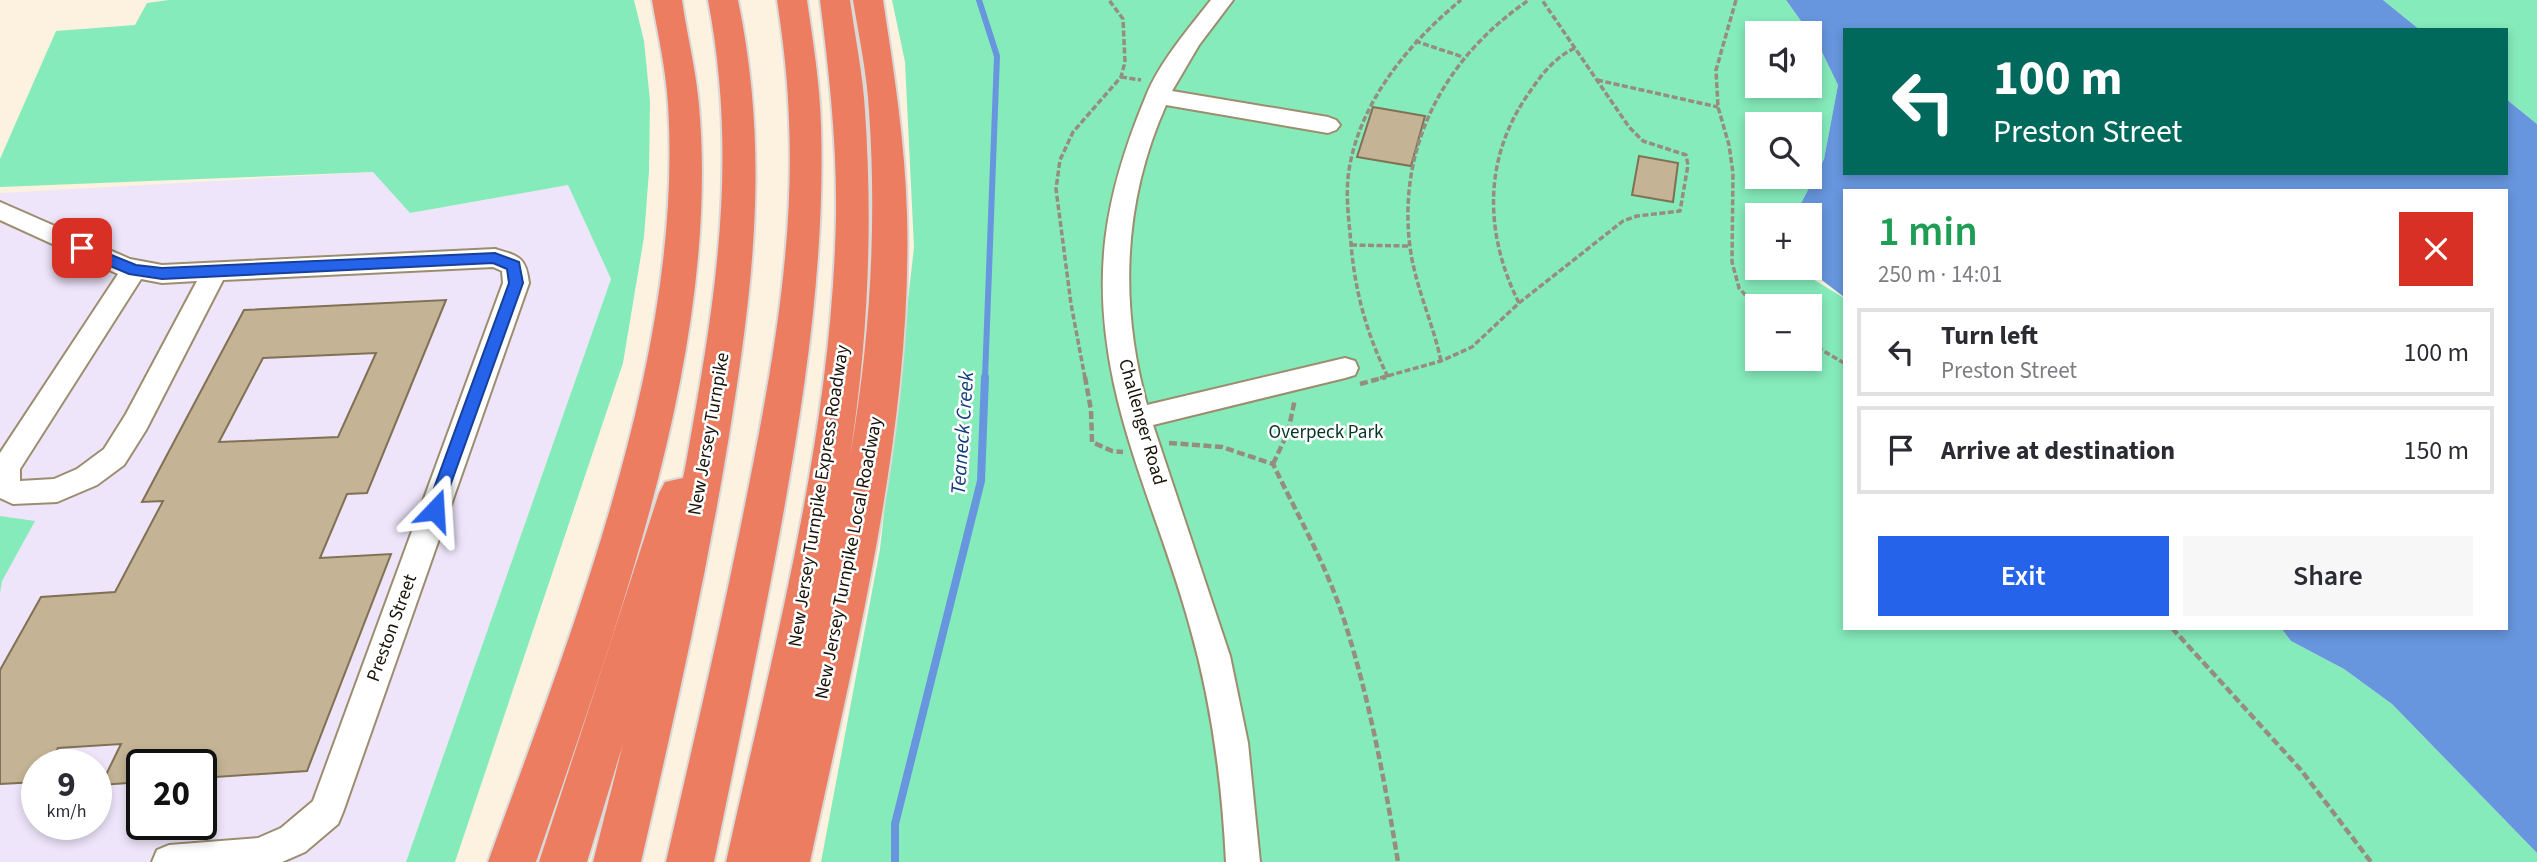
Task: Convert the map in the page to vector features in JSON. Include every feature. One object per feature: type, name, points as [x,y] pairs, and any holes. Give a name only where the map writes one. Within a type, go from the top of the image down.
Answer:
[{"type":"highway","points":[[512,862],[608,578],[637,479],[665,353],[678,269],[684,173],[681,85],[667,0]]},
{"type":"highway","name":"New Jersey Turnpike","points":[[617,862],[677,609],[715,407],[734,270],[741,168],[738,89],[723,0]]},
{"type":"highway","points":[[690,862],[757,549],[780,418],[796,304],[806,145],[802,64],[792,0]]},
{"type":"highway","name":"New Jersey Turnpike Express Roadway","points":[[750,862],[817,534],[846,335],[853,233],[853,148],[846,67],[835,0]]},
{"type":"highway","name":"New Jersey Turnpike Local Roadway","points":[[786,862],[853,556],[869,467],[883,348],[889,242],[887,151],[880,70],[868,0]]},
{"type":"highway","points":[[563,862],[671,512],[715,407]]},
{"type":"street","name":"Challenger Road","points":[[1222,0],[1179,55],[1142,127],[1126,182],[1118,223],[1115,286],[1128,385],[1139,418],[1160,443],[1219,678],[1237,784],[1243,862]]},
{"type":"street","points":[[1157,96],[1328,125]]},
{"type":"street","name":"Preston Street","points":[[0,210],[134,270],[162,274],[495,258],[514,266],[516,283],[326,812],[293,839],[259,855],[169,862]]},
{"type":"street","points":[[134,270],[6,467],[3,482],[13,492],[33,493],[57,489],[87,477],[114,457],[136,422],[214,273]]},
{"type":"street","points":[[1139,418],[1349,377]]},
{"type":"path","points":[[1109,0],[1123,19],[1125,62],[1121,77],[1073,132],[1060,160],[1056,188],[1072,304],[1091,410],[1091,442],[1112,451],[1128,452],[1160,443],[1208,444],[1251,454],[1273,464],[1316,553],[1346,624],[1384,775],[1398,862]]},
{"type":"path","points":[[1388,377],[1365,323],[1355,288],[1348,201],[1350,162],[1373,103],[1415,41],[1461,0]]},
{"type":"path","points":[[1441,361],[1409,246],[1406,200],[1414,158],[1435,98],[1463,57],[1499,22],[1529,0]]},
{"type":"path","points":[[1349,377],[1388,377],[1441,361],[1472,347],[1519,303],[1623,221],[1634,215],[1668,215],[1680,211],[1686,177],[1686,155],[1643,141],[1629,127],[1542,0]]},
{"type":"path","points":[[1736,0],[1716,70],[1718,107],[1729,145],[1733,173],[1732,262],[1739,288],[1745,295]]},
{"type":"path","points":[[1415,41],[1463,57]]},
{"type":"path","points":[[1519,303],[1513,294],[1495,238],[1494,186],[1498,154],[1516,112],[1532,87],[1564,52],[1575,48]]},
{"type":"path","points":[[1596,79],[1718,107]]},
{"type":"path","points":[[1351,245],[1409,246]]},
{"type":"path","points":[[1822,350],[1843,362]]},
{"type":"path","points":[[1282,403],[1306,397]]},
{"type":"path","points":[[1273,464],[1288,432],[1295,399]]},
{"type":"path","points":[[2174,630],[2279,741],[2346,825],[2371,862]]},
{"type":"shaded area","points":[[374,172],[410,213],[568,185],[611,279],[406,862],[0,862],[0,193]]},
{"type":"green space","points":[[169,0],[634,0],[644,41],[650,101],[649,171],[644,237],[623,363],[455,862],[406,862],[611,279],[568,185],[410,213],[373,172],[0,187],[0,159],[56,31],[135,25],[147,3]]},
{"type":"green space","name":"Overpeck Park","points":[[892,0],[1786,0],[1801,21],[1745,21],[1745,98],[1822,98],[1822,52],[1838,85],[1822,163],[1822,112],[1745,112],[1745,189],[1808,189],[1801,203],[1745,203],[1745,280],[1814,280],[1843,297],[1843,630],[2283,630],[2291,641],[2344,669],[2392,704],[2537,853],[2537,862],[821,862],[880,549],[914,247],[905,62]]},
{"type":"green space","points":[[2383,0],[2537,0],[2537,124],[2508,101],[2508,28],[2418,28]]},
{"type":"green space","points":[[0,516],[35,521],[2,581],[0,593]]},
{"type":"water","points":[[1786,0],[2383,0],[2418,28],[1843,28],[1843,175],[2508,175],[2508,101],[2537,124],[2537,853],[2392,704],[2344,669],[2291,641],[2283,630],[2508,630],[2508,189],[1843,189],[1843,296],[1822,280],[1822,203],[1801,203],[1808,189],[1822,189],[1822,163],[1838,85],[1822,52],[1822,21],[1801,21]]},
{"type":"building","points":[[1373,107],[1425,116],[1411,166],[1357,157]]},
{"type":"building","points":[[1639,156],[1678,163],[1673,202],[1632,195]]},
{"type":"building","points":[[446,300],[367,493],[347,494],[320,558],[391,554],[307,771],[217,777],[217,749],[126,749],[126,783],[112,784],[112,762],[121,744],[21,749],[21,783],[0,784],[0,670],[41,597],[115,592],[163,501],[142,502],[244,310]],"holes":[[[376,353],[338,437],[219,442],[263,358]]]},
{"type":"waterway","name":"Teaneck Creek","points":[[979,0],[997,56],[985,378]]},
{"type":"waterway","name":"Teaneck Creek","points":[[895,862],[895,824],[981,481],[985,377]]},
{"type":"route","points":[[82,248],[134,270],[162,274],[495,258],[514,266],[516,283],[435,510]]}]
